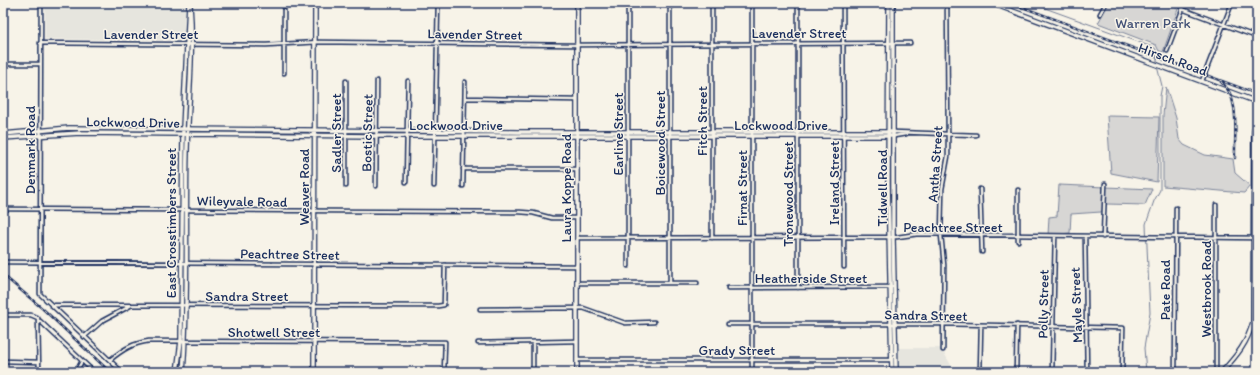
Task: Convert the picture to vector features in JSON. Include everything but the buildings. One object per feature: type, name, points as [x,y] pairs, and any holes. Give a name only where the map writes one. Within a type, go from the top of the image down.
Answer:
[{"type":"main road","name":"East Crosstimbers Street","points":[[183,372],[184,87],[187,23],[190,3]]},
{"type":"main road","name":"East Crosstimbers Street","points":[[185,132],[192,44],[190,3]]},
{"type":"main road","name":"Weaver Road","points":[[314,372],[315,3]]},
{"type":"main road","name":"Tidwell Road","points":[[889,3],[894,43],[891,89]]},
{"type":"main road","name":"Tidwell Road","points":[[891,237],[893,183],[889,43],[893,3]]},
{"type":"main road","name":"Hirsch Road","points":[[991,3],[1257,102]]},
{"type":"main road","name":"Laura Koppe Road","points":[[577,4],[577,372]]},
{"type":"main road","points":[[184,87],[189,88]]},
{"type":"main road","points":[[1222,372],[1244,346],[1253,322],[1255,238],[1254,132],[1257,118]]},
{"type":"main road","name":"Lockwood Drive","points":[[4,136],[80,131],[282,132],[315,130],[435,131],[463,134]]},
{"type":"main road","name":"Lockwood Drive","points":[[798,134],[844,131],[891,134]]},
{"type":"main road","name":"Lockwood Drive","points":[[282,132],[346,136],[752,133],[844,136],[891,134]]},
{"type":"main road","name":"Tidwell Road","points":[[891,134],[888,182],[891,237],[892,372]]},
{"type":"main road","points":[[888,182],[893,183]]},
{"type":"main road","name":"Tidwell Road","points":[[892,287],[897,360],[896,372]]},
{"type":"main road","name":"East Crosstimbers Street","points":[[177,372],[183,341]]},
{"type":"street","name":"Denmark Road","points":[[41,3],[39,288],[42,296],[51,305]]},
{"type":"street","points":[[434,186],[438,3]]},
{"type":"street","points":[[462,3],[577,4]]},
{"type":"street","name":"Earline Street","points":[[628,3],[628,266]]},
{"type":"street","name":"Boicewood Street","points":[[670,3],[670,283]]},
{"type":"street","name":"Fitch Street","points":[[712,3],[712,238]]},
{"type":"street","name":"Firnat Street","points":[[752,3],[752,372]]},
{"type":"street","name":"Tronewood Street","points":[[798,3],[798,288]]},
{"type":"street","name":"Ireland Street","points":[[843,3],[844,267]]},
{"type":"street","name":"Antha Street","points":[[942,350],[944,324],[944,265],[941,235],[942,189],[948,156],[948,3]]},
{"type":"street","points":[[1100,14],[1106,3]]},
{"type":"street","points":[[1167,51],[1185,3]]},
{"type":"street","points":[[1202,81],[1232,3]]},
{"type":"street","points":[[1182,9],[1257,37]]},
{"type":"street","points":[[284,10],[284,73]]},
{"type":"street","name":"Lavender Street","points":[[40,43],[910,43]]},
{"type":"street","points":[[3,64],[40,64]]},
{"type":"street","name":"Sadler Street","points":[[346,81],[346,186]]},
{"type":"street","name":"Bostic Street","points":[[376,186],[377,81]]},
{"type":"street","points":[[406,182],[408,81]]},
{"type":"street","points":[[463,186],[465,82]]},
{"type":"street","points":[[465,98],[576,100]]},
{"type":"street","name":"Lockwood Drive","points":[[891,134],[976,135]]},
{"type":"street","points":[[464,169],[577,169]]},
{"type":"street","points":[[1103,237],[1105,184]]},
{"type":"street","points":[[980,189],[982,252]]},
{"type":"street","points":[[1018,190],[1018,241]]},
{"type":"street","name":"Westbrook Road","points":[[1216,205],[1216,372]]},
{"type":"street","name":"Pate Road","points":[[1175,372],[1176,208]]},
{"type":"street","name":"Wileyvale Road","points":[[3,209],[520,212],[533,213],[552,218],[577,218]]},
{"type":"street","name":"Peachtree Street","points":[[577,238],[844,238],[891,237],[918,234],[1144,238],[1255,238]]},
{"type":"street","name":"Polly Street","points":[[1052,372],[1055,236]]},
{"type":"street","name":"Mayle Street","points":[[1085,237],[1087,372]]},
{"type":"street","name":"Peachtree Street","points":[[3,262],[184,262],[577,266]]},
{"type":"street","name":"Sandra Street","points":[[51,305],[444,305],[445,265]]},
{"type":"street","points":[[577,283],[697,283]]},
{"type":"street","name":"Heatherside Street","points":[[728,288],[892,287]]},
{"type":"street","points":[[51,305],[122,372]]},
{"type":"street","points":[[84,337],[102,321],[130,306]]},
{"type":"street","points":[[480,309],[594,310],[610,319],[625,323],[654,322]]},
{"type":"street","points":[[3,314],[33,316],[94,372]]},
{"type":"street","points":[[39,372],[40,321]]},
{"type":"street","name":"Sandra Street","points":[[728,324],[944,324],[1123,328],[1122,372]]},
{"type":"street","points":[[980,372],[981,326]]},
{"type":"street","points":[[1016,372],[1017,326]]},
{"type":"street","points":[[478,343],[577,341]]},
{"type":"street","name":"Shotwell Street","points":[[110,360],[122,349],[142,342],[445,342],[444,372]]},
{"type":"street","points":[[533,343],[533,372]]},
{"type":"street","name":"Grady Street","points":[[577,360],[897,360]]},
{"type":"street","points":[[3,361],[39,362]]},
{"type":"street","points":[[76,372],[82,361]]},
{"type":"shaded area","points":[[45,3],[185,3],[185,40],[45,39]]},
{"type":"shaded area","points":[[899,348],[941,348],[955,372],[899,372]]},
{"type":"green space","name":"Warren Park","points":[[1109,3],[1161,3],[1178,9],[1163,52],[1159,51],[1156,45],[1098,23]]},
{"type":"green space","points":[[1166,87],[1176,118],[1179,139],[1184,145],[1205,155],[1233,159],[1235,173],[1250,186],[1244,193],[1163,186],[1163,115]]},
{"type":"green space","points":[[1107,116],[1159,117],[1157,182],[1111,173]]},
{"type":"green space","points":[[1059,185],[1152,189],[1145,205],[1107,204],[1101,212],[1071,214],[1070,233],[1048,235],[1049,217],[1057,216]]},
{"type":"waterway","points":[[1031,3],[1155,48],[1157,52],[1157,63]]},
{"type":"waterway","points":[[1146,372],[1144,348],[1150,313],[1146,224],[1154,201],[1160,190],[1160,96],[1162,86],[1157,66]]},
{"type":"railway","points":[[1011,3],[1257,94]]},
{"type":"railway","points":[[1221,82],[1227,89],[1234,107],[1235,158]]},
{"type":"railway","points":[[3,275],[43,309],[110,372]]}]
